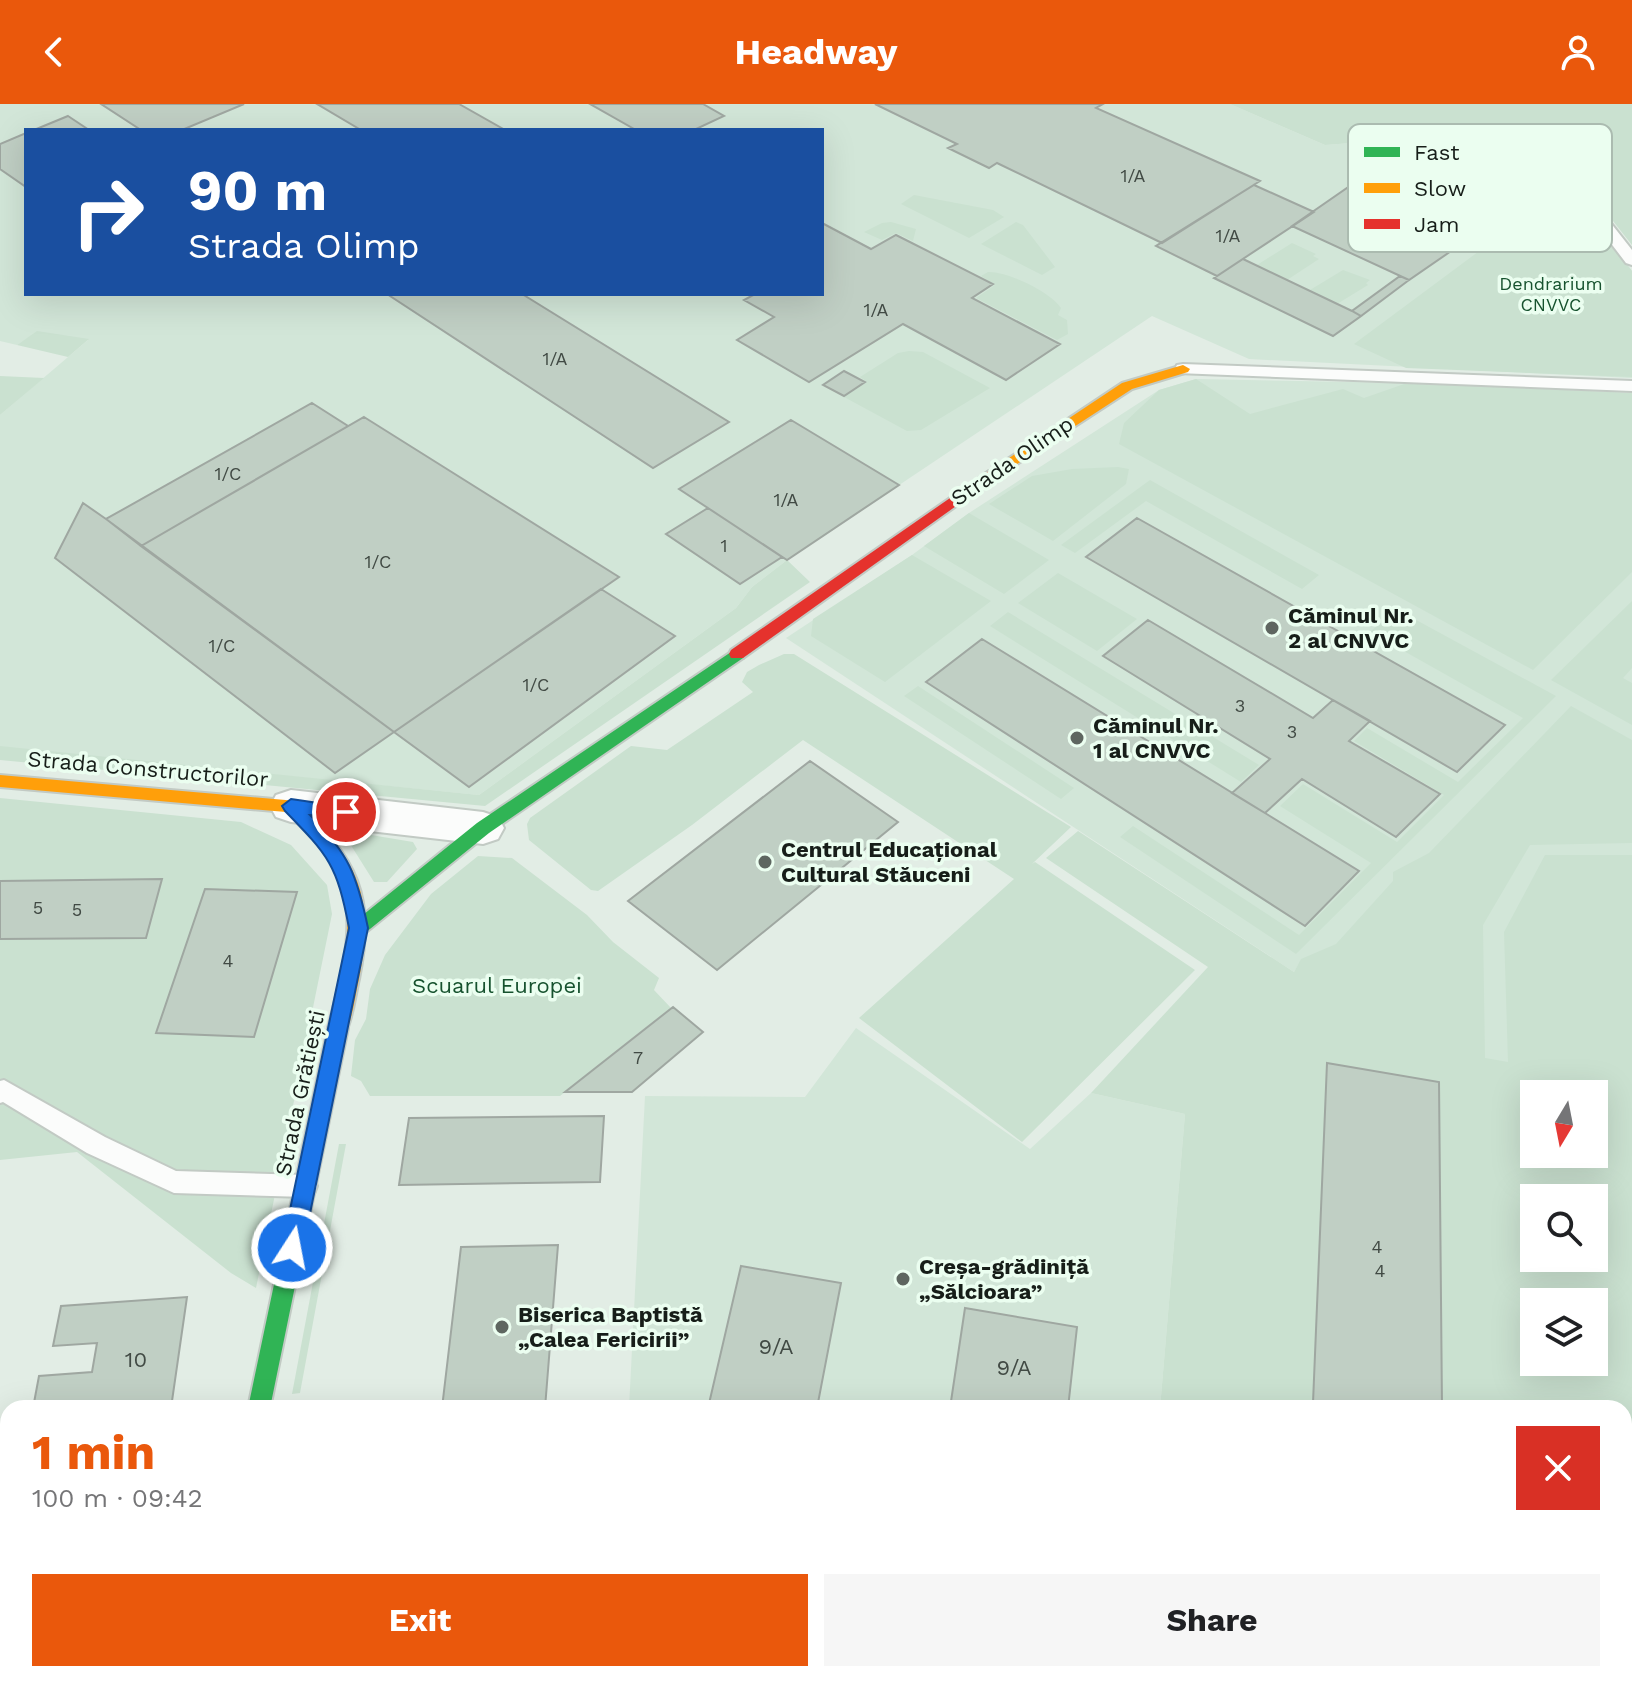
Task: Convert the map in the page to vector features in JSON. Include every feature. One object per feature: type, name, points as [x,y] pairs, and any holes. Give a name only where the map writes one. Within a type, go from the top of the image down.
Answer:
[{"type":"street","name":"Strada Olimp","points":[[359,928],[483,828],[1064,425],[1127,386],[1183,369]]},
{"type":"street","name":"Strada Constructorilor","points":[[0,781],[291,806]]},
{"type":"street","points":[[291,806],[483,828]]},
{"type":"street","name":"Strada Grătiești","points":[[261,1400],[359,928],[350,881],[330,846],[291,806]]},
{"type":"lane","points":[[1612,234],[1632,260]]},
{"type":"lane","name":"Strada Olimp","points":[[1183,369],[1632,386]]},
{"type":"lane","points":[[0,1093],[4,1090],[96,1145],[174,1182],[305,1186]]},
{"type":"shaded area","points":[[0,104],[1230,104],[1325,145],[1348,143],[1348,252],[1612,252],[1612,245],[1632,271],[1632,378],[1249,359],[1152,316],[787,560],[752,587],[736,608],[479,795],[0,746],[0,415],[88,340],[37,332],[17,345],[0,341]]},
{"type":"shaded area","points":[[1196,379],[1407,383],[1632,393],[1632,1084],[1485,1059],[1301,960],[1294,972],[786,638],[912,555],[969,513],[1159,390]]},
{"type":"shaded area","name":"Creșa-grădiniță „Sălcioara”","points":[[856,1028],[1030,1149],[1091,1093],[1185,1114],[1161,1400],[629,1400],[645,1096],[805,1097]]},
{"type":"green space","name":"Dendrarium CNVVC","points":[[1230,104],[1632,104],[1632,245],[1612,220],[1612,124],[1348,124],[1348,143],[1325,145]]},
{"type":"green space","points":[[914,195],[993,210],[1004,217],[969,238],[901,204]]},
{"type":"green space","points":[[891,222],[916,229],[913,241],[896,233],[882,240],[864,232]]},
{"type":"green space","points":[[1016,222],[1023,225],[1055,267],[1042,275],[981,244]]},
{"type":"green space","points":[[1292,243],[1316,254],[1313,256],[1319,259],[1284,282],[1257,265]]},
{"type":"green space","name":"Dendrarium CNVVC","points":[[1612,245],[1632,271],[1632,377],[1406,368],[1354,344],[1478,252],[1612,252]]},
{"type":"green space","points":[[1343,270],[1370,280],[1366,283],[1368,285],[1337,304],[1310,290]]},
{"type":"green space","points":[[988,272],[1017,279],[1048,295],[1061,308],[1058,315],[1067,320],[1068,334],[1057,340],[976,298],[995,285],[981,276]]},
{"type":"green space","points":[[37,331],[89,339],[68,357],[17,345]]},
{"type":"green space","points":[[923,352],[990,388],[921,430],[907,431],[844,397],[867,382],[860,377],[898,353]]},
{"type":"green space","points":[[0,376],[44,378],[0,415]]},
{"type":"green space","points":[[1196,379],[1250,414],[1343,389],[1364,398],[1407,383],[1632,393],[1632,572],[1533,670],[1119,444],[1124,423],[1159,390]]},
{"type":"green space","points":[[1072,469],[1129,469],[1126,484],[1053,541],[989,504],[1032,476]]},
{"type":"green space","points":[[1150,480],[1319,575],[1302,589],[1146,501],[1075,553],[1061,545]]},
{"type":"green space","points":[[969,513],[1049,560],[1004,594],[924,546]]},
{"type":"green space","points":[[912,555],[991,601],[885,682],[811,636],[813,619]]},
{"type":"green space","points":[[787,560],[810,582],[485,806],[0,760],[0,746],[479,795],[736,608],[752,587]]},
{"type":"green space","points":[[1058,573],[1137,619],[1097,651],[1018,603]]},
{"type":"green space","points":[[1632,601],[1632,668],[1623,678],[1632,683],[1632,725],[1551,680]]},
{"type":"green space","points":[[1396,609],[1556,696],[1296,954],[1120,837],[1133,826],[1299,935],[1371,863],[1280,806],[1303,784],[1397,842],[1444,795],[1354,741],[1367,728],[1458,782],[1523,718],[1370,632]]},
{"type":"green space","points":[[1008,612],[1259,765],[1241,782],[990,626]]},
{"type":"green space","points":[[784,654],[794,654],[1071,827],[1032,864],[1035,862],[1195,970],[1022,1142],[859,1018],[1014,879],[803,740],[692,825],[598,891],[591,890],[529,840],[527,824],[530,818],[631,746],[667,750],[753,692],[742,682],[747,672]]},
{"type":"green space","points":[[918,686],[1074,788],[1061,799],[904,696]]},
{"type":"green space","points":[[1571,706],[1632,740],[1632,843],[1530,845],[1483,925],[1485,1058],[1508,1062],[1504,932],[1545,855],[1632,855],[1632,1400],[1161,1400],[1185,1114],[1091,1093],[1208,967],[1046,858],[1078,831],[1294,972],[1301,959],[1336,944],[1393,881],[1393,872],[1429,853]]},
{"type":"green space","points":[[0,798],[241,822],[291,845],[327,885],[332,914],[256,1288],[231,1273],[77,1152],[0,1160]]},
{"type":"green space","points":[[353,832],[413,842],[417,849],[387,882],[374,882],[347,839]]},
{"type":"green space","name":"Scuarul Europei","points":[[478,856],[512,858],[587,915],[613,942],[659,978],[654,990],[671,1008],[560,1096],[370,1096],[361,1081],[351,1076],[355,1040],[366,1019],[370,989],[385,955],[431,894]]},
{"type":"green space","points":[[339,1144],[346,1144],[300,1393],[292,1394]]},
{"type":"building","points":[[101,104],[244,104],[187,128],[138,128]]},
{"type":"building","points":[[317,104],[459,104],[501,128],[358,128]]},
{"type":"building","points":[[590,104],[703,104],[724,116],[698,128],[632,128]]},
{"type":"building","points":[[875,104],[1103,104],[1096,108],[1260,181],[1162,243],[997,163],[989,168],[948,148],[957,144]]},
{"type":"building","points":[[68,116],[86,128],[39,128]]},
{"type":"building","points":[[24,134],[24,186],[0,169],[0,144]]},
{"type":"building","points":[[1254,185],[1314,212],[1217,276],[1156,246]]},
{"type":"building","points":[[1348,187],[1348,252],[1292,226]]},
{"type":"building","points":[[824,224],[871,249],[896,235],[993,284],[972,298],[1060,344],[1006,380],[903,324],[809,382],[737,340],[774,317],[744,300],[751,296],[824,296]]},
{"type":"building","points":[[1348,252],[1450,252],[1409,280]]},
{"type":"building","points":[[1243,259],[1361,316],[1333,336],[1214,278]]},
{"type":"building","points":[[1400,276],[1409,280],[1361,316],[1352,311]]},
{"type":"building","points":[[390,296],[525,296],[729,422],[653,468]]},
{"type":"building","points":[[844,371],[865,382],[844,396],[823,385]]},
{"type":"building","points":[[312,403],[348,426],[141,546],[106,519]]},
{"type":"building","points":[[364,417],[619,577],[394,732],[141,546]]},
{"type":"building","points":[[791,420],[899,485],[787,560],[679,489]]},
{"type":"building","points":[[83,503],[394,732],[335,773],[55,558]]},
{"type":"building","points":[[708,508],[782,557],[740,584],[666,534]]},
{"type":"building","name":"Căminul Nr. 2 al CNVVC","points":[[1137,518],[1505,725],[1457,772],[1086,557]]},
{"type":"building","points":[[601,589],[675,636],[469,787],[394,732]]},
{"type":"building","points":[[1148,620],[1313,718],[1333,700],[1370,721],[1349,741],[1440,794],[1396,837],[1302,779],[1265,813],[1232,793],[1270,759],[1103,656]]},
{"type":"building","name":"Căminul Nr. 1 al CNVVC","points":[[982,639],[1359,871],[1305,926],[926,682]]},
{"type":"building","name":"Centrul Educațional Cultural Stăuceni","points":[[810,761],[898,822],[717,970],[628,901]]},
{"type":"building","points":[[162,879],[146,938],[0,939],[0,881]]},
{"type":"building","points":[[205,889],[297,892],[254,1037],[156,1033]]},
{"type":"building","points":[[673,1007],[703,1032],[632,1092],[565,1092]]},
{"type":"building","points":[[1327,1063],[1439,1082],[1442,1400],[1313,1400]]},
{"type":"building","points":[[604,1116],[600,1182],[399,1185],[409,1118]]},
{"type":"building","name":"Biserica Baptistă „Calea Fericirii”","points":[[558,1245],[546,1400],[443,1400],[461,1247]]},
{"type":"building","points":[[741,1266],[841,1283],[819,1400],[710,1400]]},
{"type":"building","points":[[187,1297],[172,1400],[34,1400],[39,1376],[92,1372],[97,1343],[53,1346],[61,1306]]},
{"type":"building","points":[[965,1308],[1077,1327],[1069,1400],[951,1400]]},
{"type":"traffic: fast","points":[[359,928],[483,828],[737,654]]},
{"type":"traffic: fast","points":[[261,1400],[338,1028]]},
{"type":"traffic: slow","points":[[989,476],[1127,386],[1183,369]]},
{"type":"traffic: slow","points":[[0,781],[291,806],[330,846],[344,868],[352,890],[356,934],[338,1028]]},
{"type":"traffic: jam","points":[[737,654],[989,476]]},
{"type":"place","name":"Căminul Nr. 2 al CNVVC","points":[[1272,628]]},
{"type":"place","name":"Căminul Nr. 1 al CNVVC","points":[[1077,738]]},
{"type":"place","name":"Centrul Educațional Cultural Stăuceni","points":[[765,862]]},
{"type":"place","name":"Creșa-grădiniță „Sălcioara”","points":[[903,1279]]},
{"type":"place","name":"Biserica Baptistă „Calea Fericirii”","points":[[502,1327]]},
{"type":"route","points":[[292,1248],[359,928],[350,881],[330,846],[291,806],[346,812]]}]
